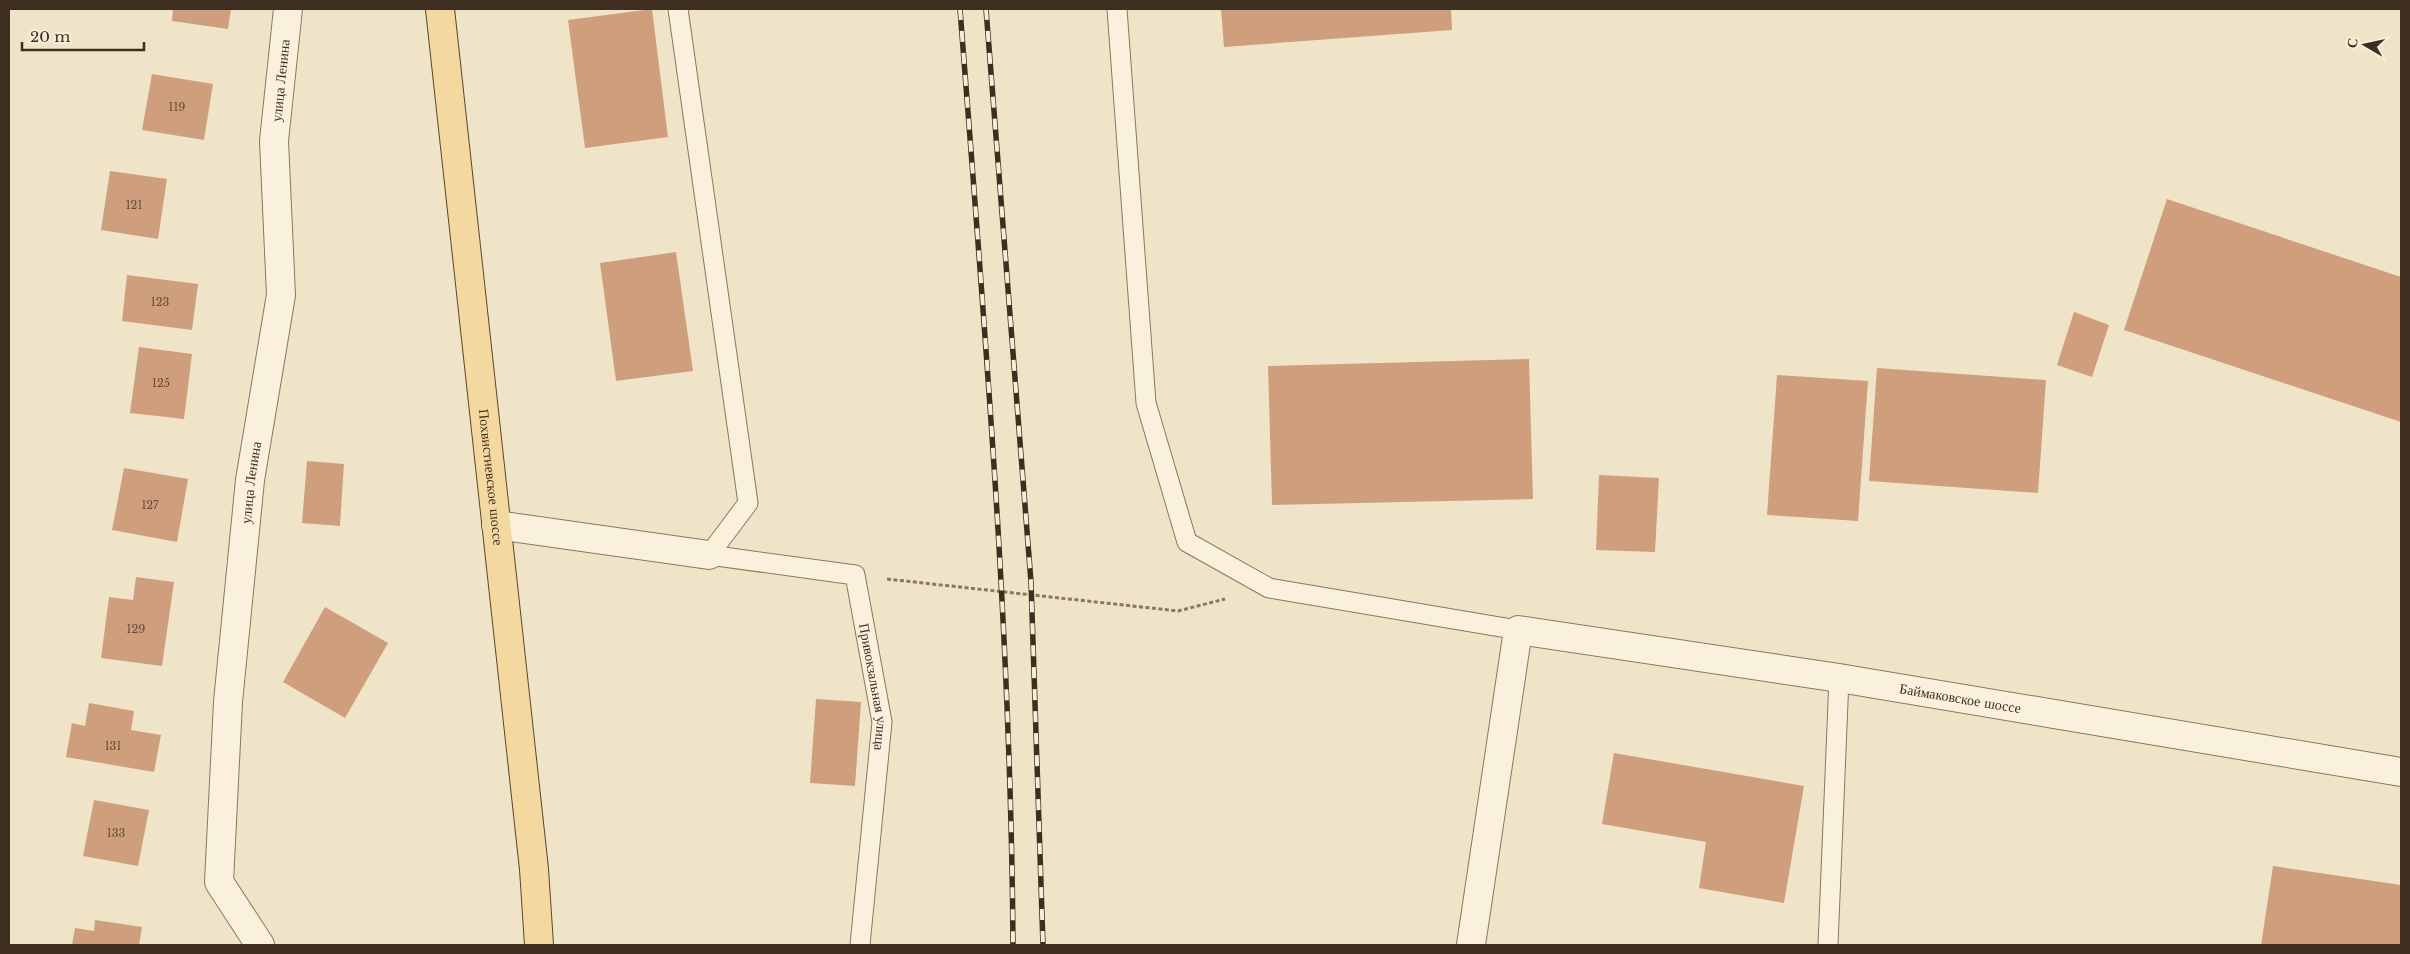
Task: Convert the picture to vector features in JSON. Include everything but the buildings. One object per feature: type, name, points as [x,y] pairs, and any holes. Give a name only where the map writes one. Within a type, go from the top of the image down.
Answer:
[{"type":"main road","name":"Похвистневское шоссе","points":[[440,9],[534,868],[539,945]]},
{"type":"street","name":"улица Ленина","points":[[260,945],[219,882],[228,702],[250,480],[281,295],[274,141],[288,9]]},
{"type":"street","points":[[496,525],[709,555]]},
{"type":"street","points":[[1471,945],[1518,630]]},
{"type":"street","name":"Баймаковское шоссе","points":[[1518,630],[1839,678],[2401,772]]},
{"type":"lane","points":[[678,9],[748,503],[709,555],[855,575]]},
{"type":"lane","points":[[1117,9],[1146,403],[1187,542],[1270,588],[1518,630]]},
{"type":"lane","name":"Привокзальная улица","points":[[855,575],[882,722],[860,945]]},
{"type":"lane","points":[[1828,945],[1839,678]]},
{"type":"path","points":[[855,575],[1178,611],[1270,588]]},
{"type":"railway","points":[[960,9],[987,360],[1002,594],[1011,828],[1013,945]]},
{"type":"railway","points":[[986,9],[1031,582],[1043,945]]}]
